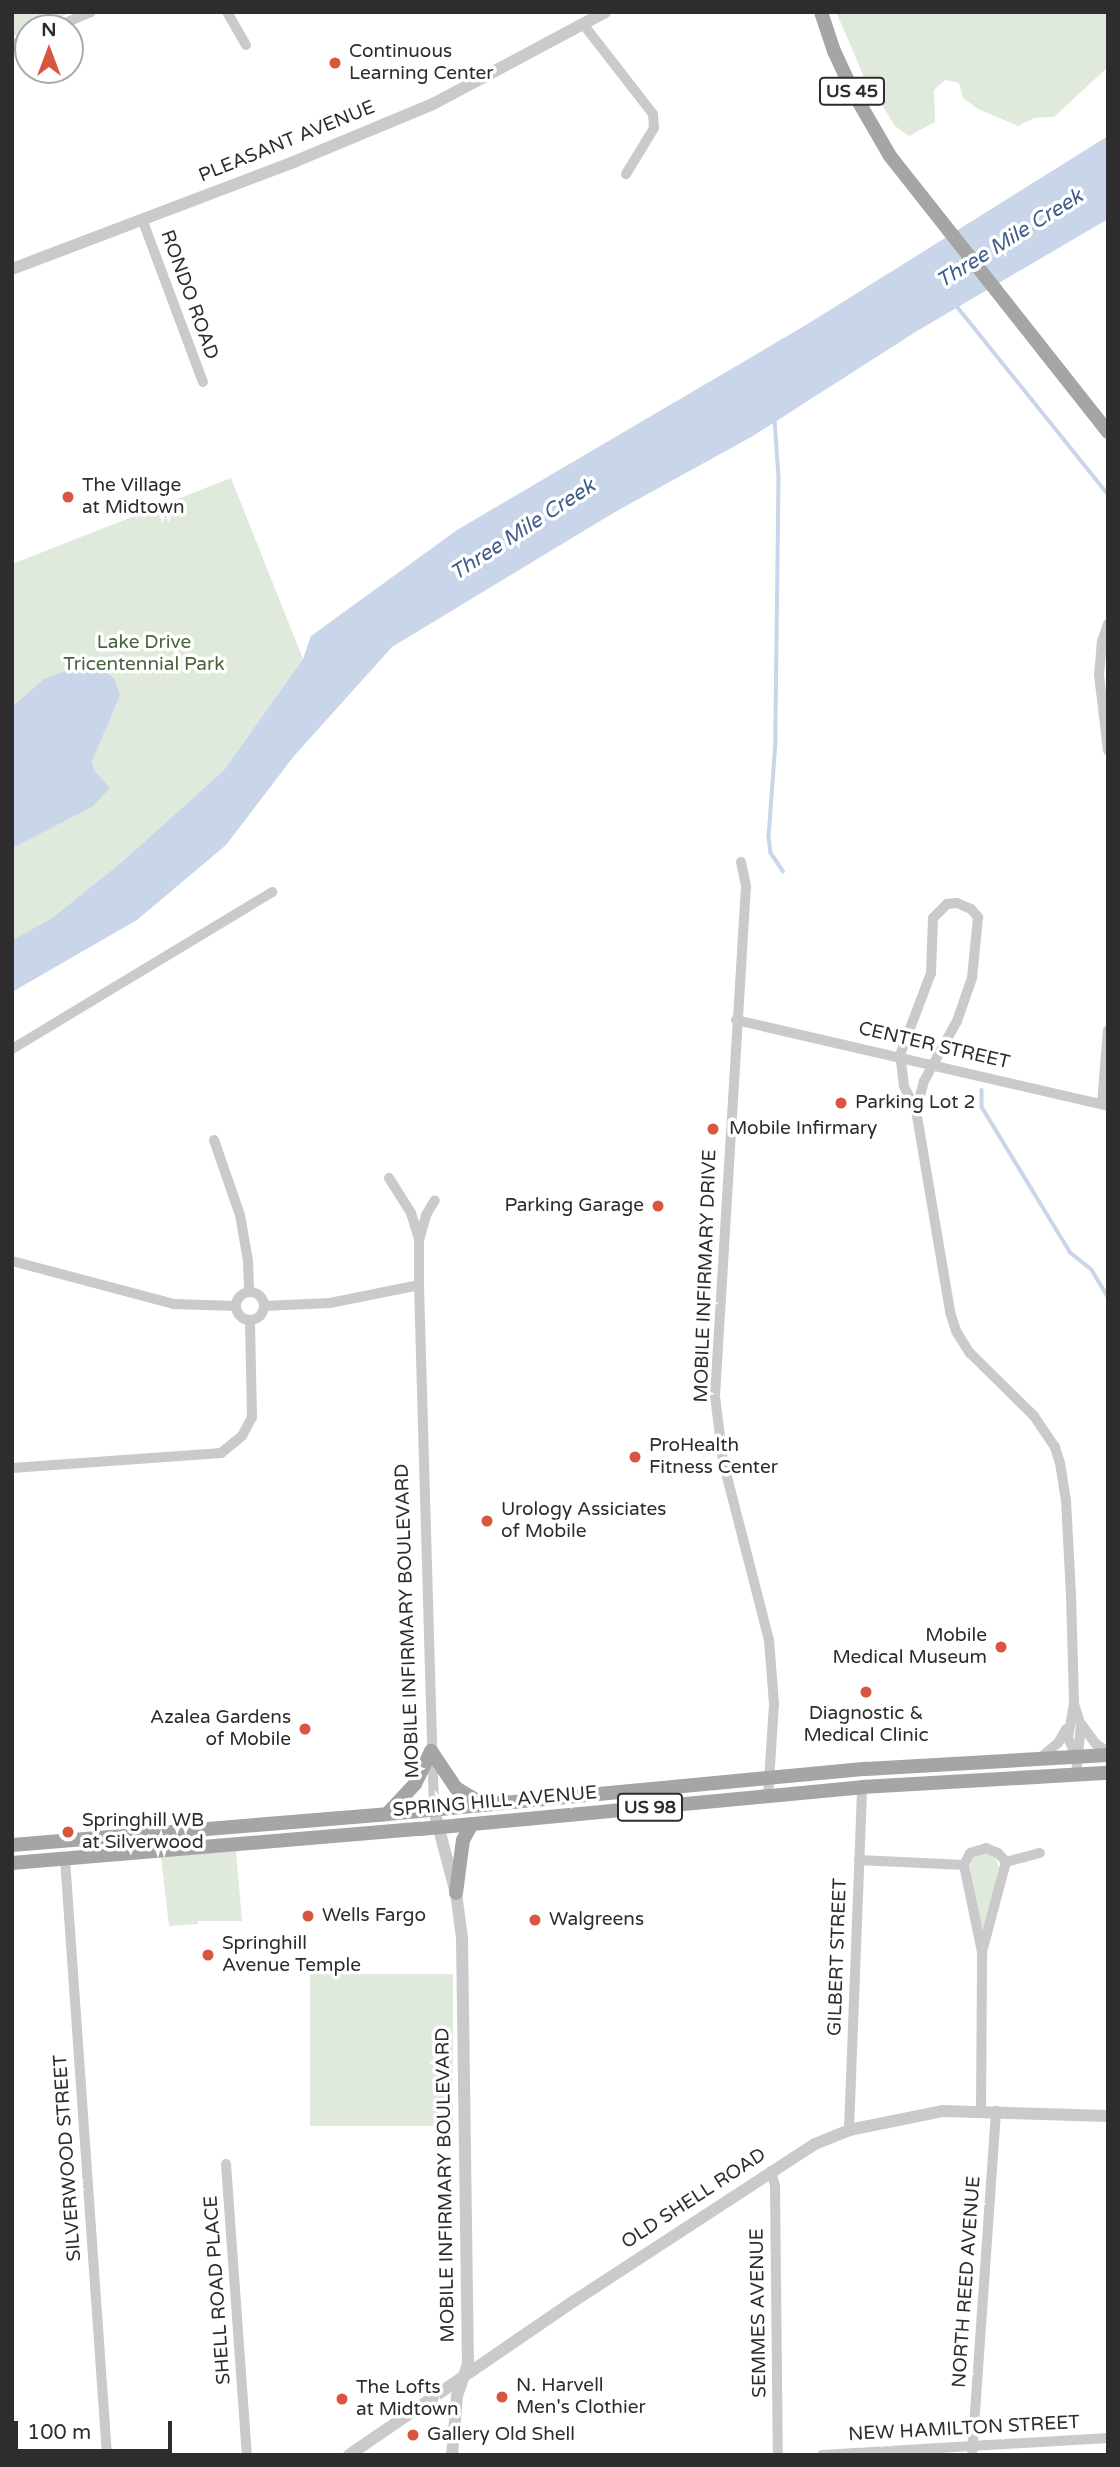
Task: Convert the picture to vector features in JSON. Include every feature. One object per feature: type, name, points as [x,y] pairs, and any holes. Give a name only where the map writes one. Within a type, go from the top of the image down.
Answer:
[{"type":"main road","name":"US 45","points":[[821,12],[834,51],[853,92],[890,156],[1108,432]]},
{"type":"main road","points":[[387,1814],[415,1784],[430,1752],[456,1788],[485,1805]]},
{"type":"main road","name":"SPRING HILL AVENUE","points":[[12,1845],[434,1810],[768,1778],[1108,1754]]},
{"type":"main road","name":"SPRING HILL AVENUE","points":[[12,1863],[472,1824],[862,1787],[1108,1773]]},
{"type":"main road","points":[[456,1892],[463,1839],[472,1824]]},
{"type":"street","points":[[227,12],[246,45]]},
{"type":"street","name":"PLEASANT AVENUE","points":[[12,269],[433,104],[605,12]]},
{"type":"street","points":[[583,24],[653,114],[654,128],[626,174]]},
{"type":"street","name":"RONDO ROAD","points":[[142,219],[202,382]]},
{"type":"street","points":[[1108,624],[1102,641],[1099,675],[1108,750]]},
{"type":"street","name":"MOBILE INFIRMARY DRIVE","points":[[741,862],[746,886],[715,1396],[723,1461],[769,1640],[774,1704],[768,1796]]},
{"type":"street","points":[[12,1048],[272,892]]},
{"type":"street","points":[[916,1110],[932,1063],[947,1040],[967,998],[977,952],[978,917],[971,909],[957,903],[947,904],[933,918],[931,973],[900,1055],[904,1086],[916,1110],[950,1312],[956,1331],[970,1353],[1034,1416],[1055,1447],[1060,1463],[1066,1500],[1071,1580],[1074,1704],[1081,1725],[1082,1744],[1076,1756],[1076,1774]]},
{"type":"street","name":"CENTER STREET","points":[[736,1020],[900,1055],[1105,1105]]},
{"type":"street","points":[[1105,1105],[1108,1030]]},
{"type":"street","points":[[214,1140],[240,1214],[248,1261],[249,1292]]},
{"type":"street","name":"MOBILE INFIRMARY BOULEVARD","points":[[389,1178],[407,1205],[419,1240],[430,1752],[434,1810],[456,1892],[462,1938],[468,2361],[457,2396],[452,2455]]},
{"type":"street","name":"MOBILE INFIRMARY BOULEVARD","points":[[419,1240],[435,1200]]},
{"type":"street","points":[[12,1261],[174,1304],[236,1306]]},
{"type":"street","points":[[264,1306],[330,1303],[419,1285]]},
{"type":"street","points":[[249,1292],[261,1297],[264,1306],[261,1314],[250,1320],[239,1314],[236,1306],[241,1295],[249,1292]]},
{"type":"street","points":[[12,1468],[220,1453],[242,1436],[251,1417],[253,1405],[250,1320]]},
{"type":"street","points":[[1040,1758],[1058,1743],[1068,1725],[1074,1704]]},
{"type":"street","points":[[1068,1725],[1069,1746],[1076,1756]]},
{"type":"street","points":[[1081,1725],[1108,1754]]},
{"type":"street","name":"GILBERT STREET","points":[[849,2130],[862,1787]]},
{"type":"street","points":[[981,2110],[982,1952],[964,1865],[970,1853],[986,1848],[998,1853],[1006,1861]]},
{"type":"street","points":[[1006,1861],[1040,1853]]},
{"type":"street","name":"SILVERWOOD STREET","points":[[65,1859],[107,2455]]},
{"type":"street","points":[[859,1860],[964,1865]]},
{"type":"street","points":[[982,1952],[1006,1861]]},
{"type":"street","name":"OLD SHELL ROAD","points":[[349,2455],[815,2144],[849,2130],[942,2110],[1108,2116]]},
{"type":"street","name":"NORTH REED AVENUE","points":[[972,2450],[996,2111]]},
{"type":"street","name":"SHELL ROAD PLACE","points":[[226,2164],[247,2455]]},
{"type":"street","name":"SEMMES AVENUE","points":[[771,2171],[775,2183],[778,2455]]},
{"type":"street","name":"NEW HAMILTON STREET","points":[[822,2455],[972,2450],[1108,2438]]},
{"type":"green space","points":[[12,12],[72,12],[14,14],[12,37]]},
{"type":"green space","points":[[836,12],[1108,12],[1108,67],[1054,117],[1034,118],[1018,126],[978,109],[963,98],[959,83],[945,80],[934,90],[935,122],[909,136],[895,126],[864,77]]},
{"type":"green space","name":"Lake Drive Tricentennial Park","points":[[231,478],[303,659],[224,770],[123,861],[52,918],[12,940],[12,564]]},
{"type":"green space","points":[[236,1851],[242,1921],[198,1921],[198,1924],[169,1926],[161,1857]]},
{"type":"green space","points":[[981,1852],[995,1855],[999,1868],[985,1929],[980,1927],[970,1867],[973,1858]]},
{"type":"green space","points":[[310,1974],[453,1974],[453,2126],[310,2126]]},
{"type":"water","name":"Three Mile Creek","points":[[1108,136],[1108,219],[917,331],[753,436],[615,512],[392,647],[294,756],[226,845],[137,920],[12,992],[12,940],[52,918],[123,861],[224,770],[303,659],[311,636],[457,530],[806,325]]},
{"type":"water","points":[[99,667],[114,678],[120,695],[92,761],[94,770],[110,788],[92,807],[12,848],[12,707],[44,679],[68,670]]},
{"type":"waterway","points":[[956,305],[1108,494]]},
{"type":"waterway","points":[[775,419],[779,478],[776,742],[769,837],[771,853],[783,871]]},
{"type":"waterway","points":[[982,1090],[982,1107],[1070,1252],[1092,1270],[1108,1297]]},
{"type":"place","name":"Continuous Learning Center","points":[[335,63]]},
{"type":"place","name":"The Village at Midtown","points":[[68,497]]},
{"type":"place","name":"Parking Lot 2","points":[[841,1103]]},
{"type":"place","name":"Mobile Infirmary","points":[[713,1129]]},
{"type":"place","name":"Parking Garage","points":[[658,1206]]},
{"type":"place","name":"ProHealth Fitness Center","points":[[635,1457]]},
{"type":"place","name":"Urology Assiciates of Mobile","points":[[487,1521]]},
{"type":"place","name":"Mobile Medical Museum","points":[[1001,1647]]},
{"type":"place","name":"Diagnostic & Medical Clinic","points":[[866,1692]]},
{"type":"place","name":"Azalea Gardens of Mobile","points":[[305,1729]]},
{"type":"place","name":"Springhill WB at Silverwood","points":[[68,1832]]},
{"type":"place","name":"Wells Fargo","points":[[308,1916]]},
{"type":"place","name":"Walgreens","points":[[535,1920]]},
{"type":"place","name":"Springhill Avenue Temple","points":[[208,1955]]},
{"type":"place","name":"N. Harvell Men's Clothier","points":[[502,2397]]},
{"type":"place","name":"The Lofts at Midtown","points":[[342,2399]]},
{"type":"place","name":"Gallery Old Shell","points":[[413,2435]]}]
